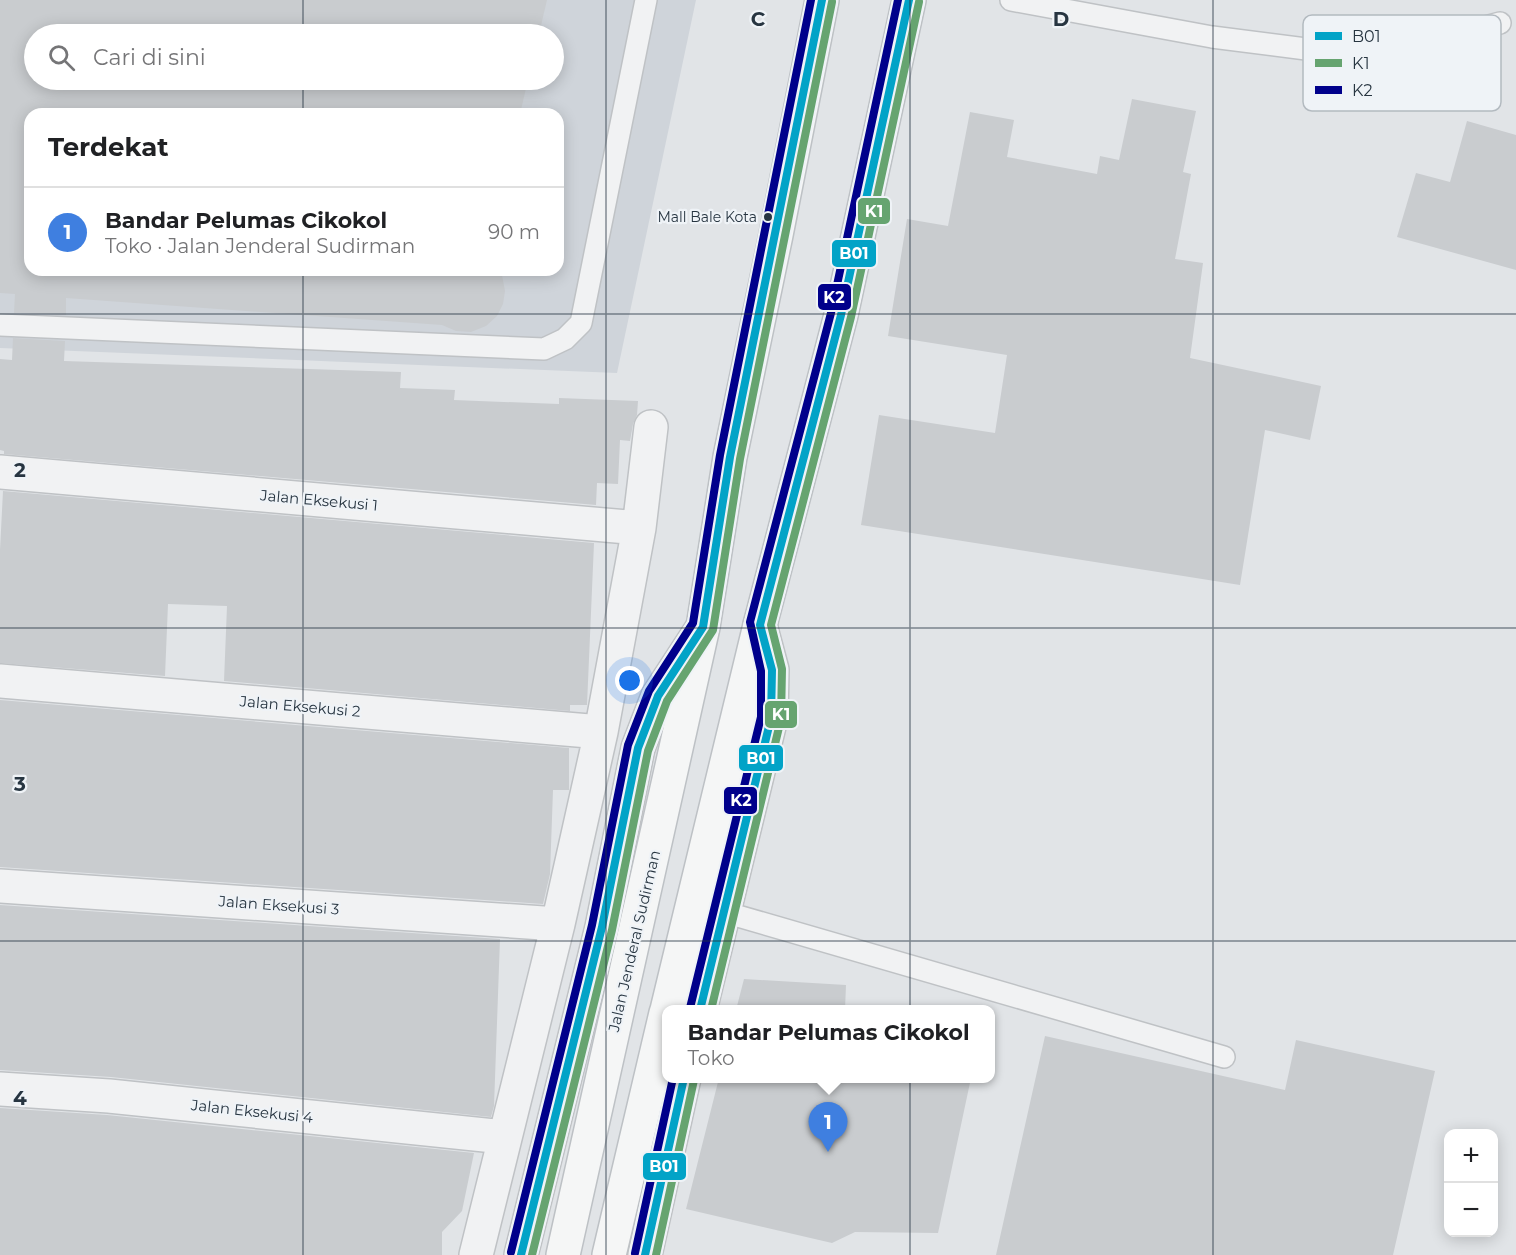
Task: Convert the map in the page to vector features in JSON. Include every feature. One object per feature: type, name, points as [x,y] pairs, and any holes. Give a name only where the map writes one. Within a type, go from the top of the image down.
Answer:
[{"type":"main road","name":"Jalan Jenderal Sudirman","points":[[565,1245],[703,627],[730,457],[822,0]]},
{"type":"main road","points":[[667,1005],[760,625],[841,315],[909,0]]},
{"type":"main road","points":[[701,1005],[771,717],[772,670],[760,625]]},
{"type":"main road","name":"Jalan Jenderal Sudirman","points":[[521,1255],[602,927],[638,748],[658,696],[703,627]]},
{"type":"main road","points":[[610,1251],[662,1028]]},
{"type":"main road","points":[[645,1255],[683,1083]]},
{"type":"street","points":[[476,1255],[558,924],[601,732],[639,528],[651,427]]},
{"type":"street","name":"Jalan Eksekusi 1","points":[[0,472],[639,528]]},
{"type":"street","name":"Jalan Eksekusi 2","points":[[0,681],[601,732]]},
{"type":"street","name":"Jalan Eksekusi 3","points":[[0,886],[558,924]]},
{"type":"street","points":[[531,1035],[573,1043]]},
{"type":"street","name":"Jalan Eksekusi 4","points":[[0,1089],[109,1096],[504,1137]]},
{"type":"lane","points":[[0,325],[544,349],[565,339],[581,323],[646,0]]},
{"type":"lane","points":[[1011,0],[1212,37],[1303,49]]},
{"type":"lane","points":[[724,912],[1224,1057]]},
{"type":"shaded area","points":[[0,0],[696,0],[617,373],[0,348]]},
{"type":"building","points":[[0,0],[547,0],[541,24],[24,24],[24,90],[526,90],[521,108],[24,108],[24,276],[502,276],[505,291],[503,304],[497,316],[486,326],[471,332],[456,331],[442,325],[66,298],[66,315],[14,313],[15,294],[0,293]]},
{"type":"building","points":[[1132,99],[1196,111],[1183,172],[1191,174],[1175,259],[1203,263],[1190,358],[1321,386],[1310,440],[1265,430],[1240,585],[861,525],[879,415],[995,433],[1007,355],[888,336],[907,219],[948,226],[970,112],[1014,120],[1007,157],[1097,174],[1100,156],[1119,160]]},
{"type":"building","points":[[1467,121],[1516,135],[1516,270],[1397,237],[1416,173],[1450,182]]},
{"type":"building","points":[[13,338],[65,341],[64,361],[401,372],[400,388],[455,390],[454,400],[559,404],[559,398],[638,401],[637,415],[630,441],[620,440],[618,484],[597,483],[596,505],[4,454],[4,451],[0,450],[0,359],[12,360]]},
{"type":"building","points":[[3,491],[594,543],[587,705],[570,705],[570,711],[224,681],[227,606],[168,604],[165,676],[0,663],[0,550]]},
{"type":"building","points":[[0,700],[569,748],[569,790],[553,790],[550,874],[543,904],[0,867]]},
{"type":"building","points":[[0,905],[500,939],[494,1106],[491,1117],[111,1077],[0,1070]]},
{"type":"building","points":[[744,979],[846,985],[845,1005],[737,1005]]},
{"type":"building","points":[[1045,1036],[1285,1090],[1296,1040],[1435,1071],[1393,1255],[996,1255]]},
{"type":"building","points":[[718,1083],[970,1083],[938,1233],[855,1232],[832,1243],[686,1209]]},
{"type":"building","points":[[0,1108],[107,1115],[474,1153],[462,1211],[442,1232],[442,1255],[0,1255]]},
{"type":"transit line","name":"K2","points":[[511,1252],[592,925],[628,745],[649,691],[693,623],[720,455],[811,0]]},
{"type":"transit line","name":"B01","points":[[521,1255],[602,927],[638,748],[658,696],[703,627],[730,457],[822,0]]},
{"type":"transit line","name":"K2","points":[[691,1005],[761,717],[761,671],[750,622],[831,313],[898,0]]},
{"type":"transit line","name":"B01","points":[[701,1005],[771,718],[772,670],[760,625],[841,315],[909,0]]},
{"type":"transit line","name":"K1","points":[[532,1255],[612,930],[648,751],[667,701],[713,630],[740,459],[832,2]]},
{"type":"transit line","name":"K1","points":[[712,1005],[781,719],[782,669],[771,625],[851,317],[919,2]]},
{"type":"transit line","name":"K2","points":[[635,1253],[672,1083]]},
{"type":"transit line","name":"B01","points":[[645,1255],[683,1083]]},
{"type":"transit line","name":"K1","points":[[656,1255],[693,1083]]},
{"type":"place","name":"Mall Bale Kota","points":[[768,217]]},
{"type":"place","name":"Bandar Pelumas Cikokol","points":[[828,1152]]}]
